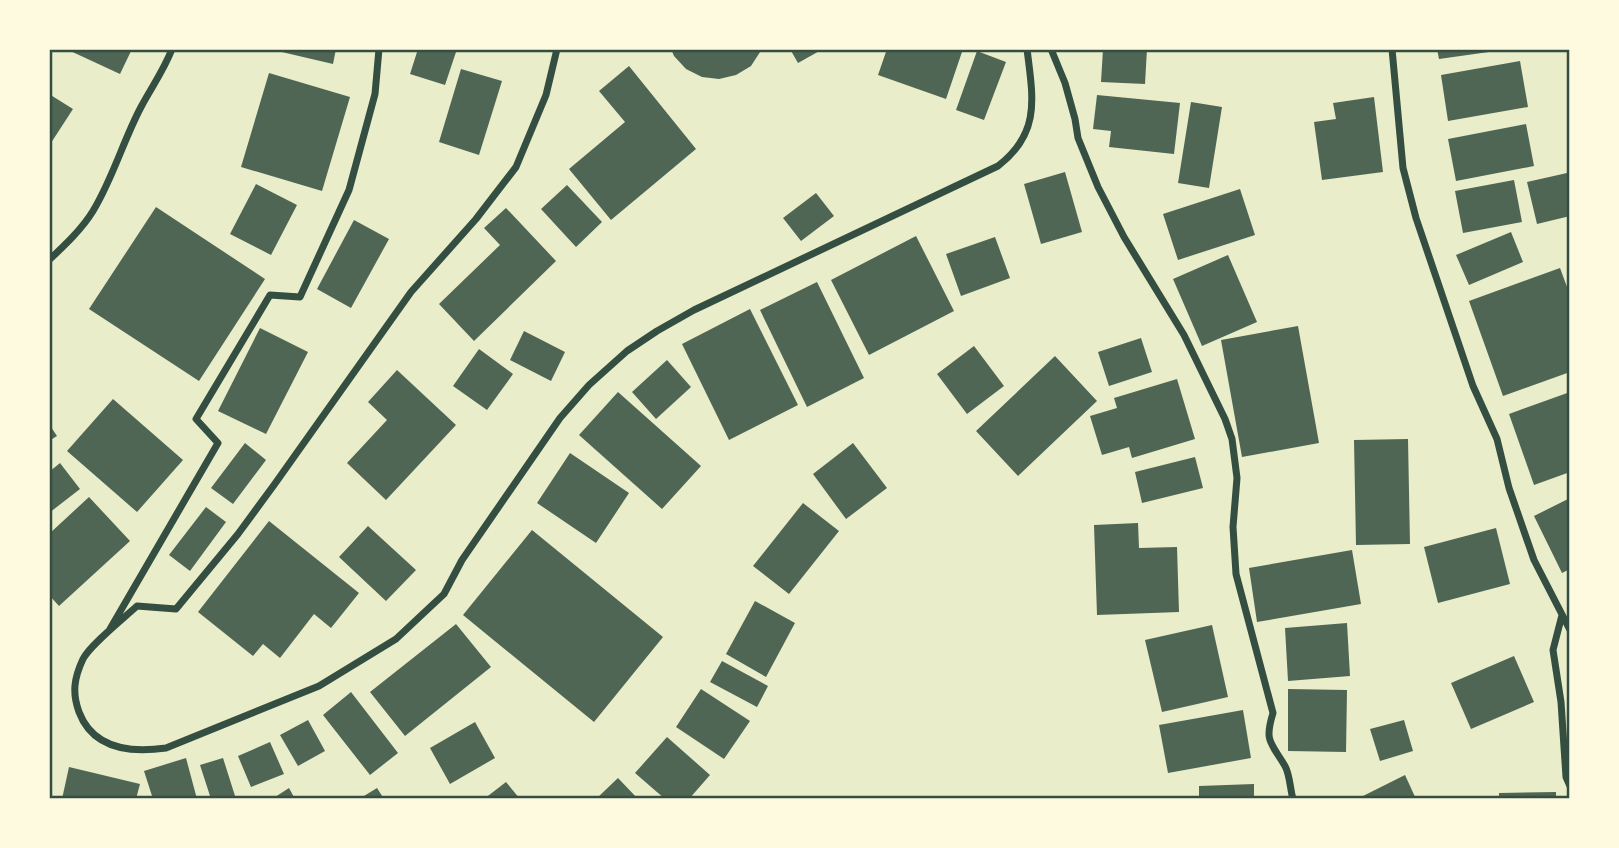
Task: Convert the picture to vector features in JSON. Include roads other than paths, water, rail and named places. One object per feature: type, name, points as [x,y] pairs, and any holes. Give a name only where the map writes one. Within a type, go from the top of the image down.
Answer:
[{"type":"street","points":[[49,260],[92,213],[140,109],[168,61],[172,49]]},
{"type":"street","points":[[106,636],[218,443],[196,419],[270,295],[300,297],[349,190],[375,94],[379,49]]},
{"type":"street","points":[[556,49],[546,95],[516,167],[476,219],[411,292],[238,534],[176,609],[137,606],[84,656],[75,681],[74,697],[83,722],[98,739],[114,747],[140,752],[166,748],[319,686],[396,639],[444,594],[462,559],[560,418],[589,385],[628,351],[694,310],[998,166],[1013,154],[1025,136],[1032,117],[1033,92],[1027,49]]},
{"type":"street","points":[[1051,49],[1065,83],[1078,138],[1098,187],[1124,237],[1184,335],[1232,439],[1237,478],[1233,527],[1236,574],[1273,713],[1267,733],[1275,753],[1286,768],[1293,799]]},
{"type":"street","points":[[1392,49],[1403,167],[1416,218],[1467,367],[1497,439],[1509,488],[1534,560],[1570,630]]},
{"type":"street","points":[[1562,615],[1553,650],[1561,702],[1566,777],[1570,786]]}]
